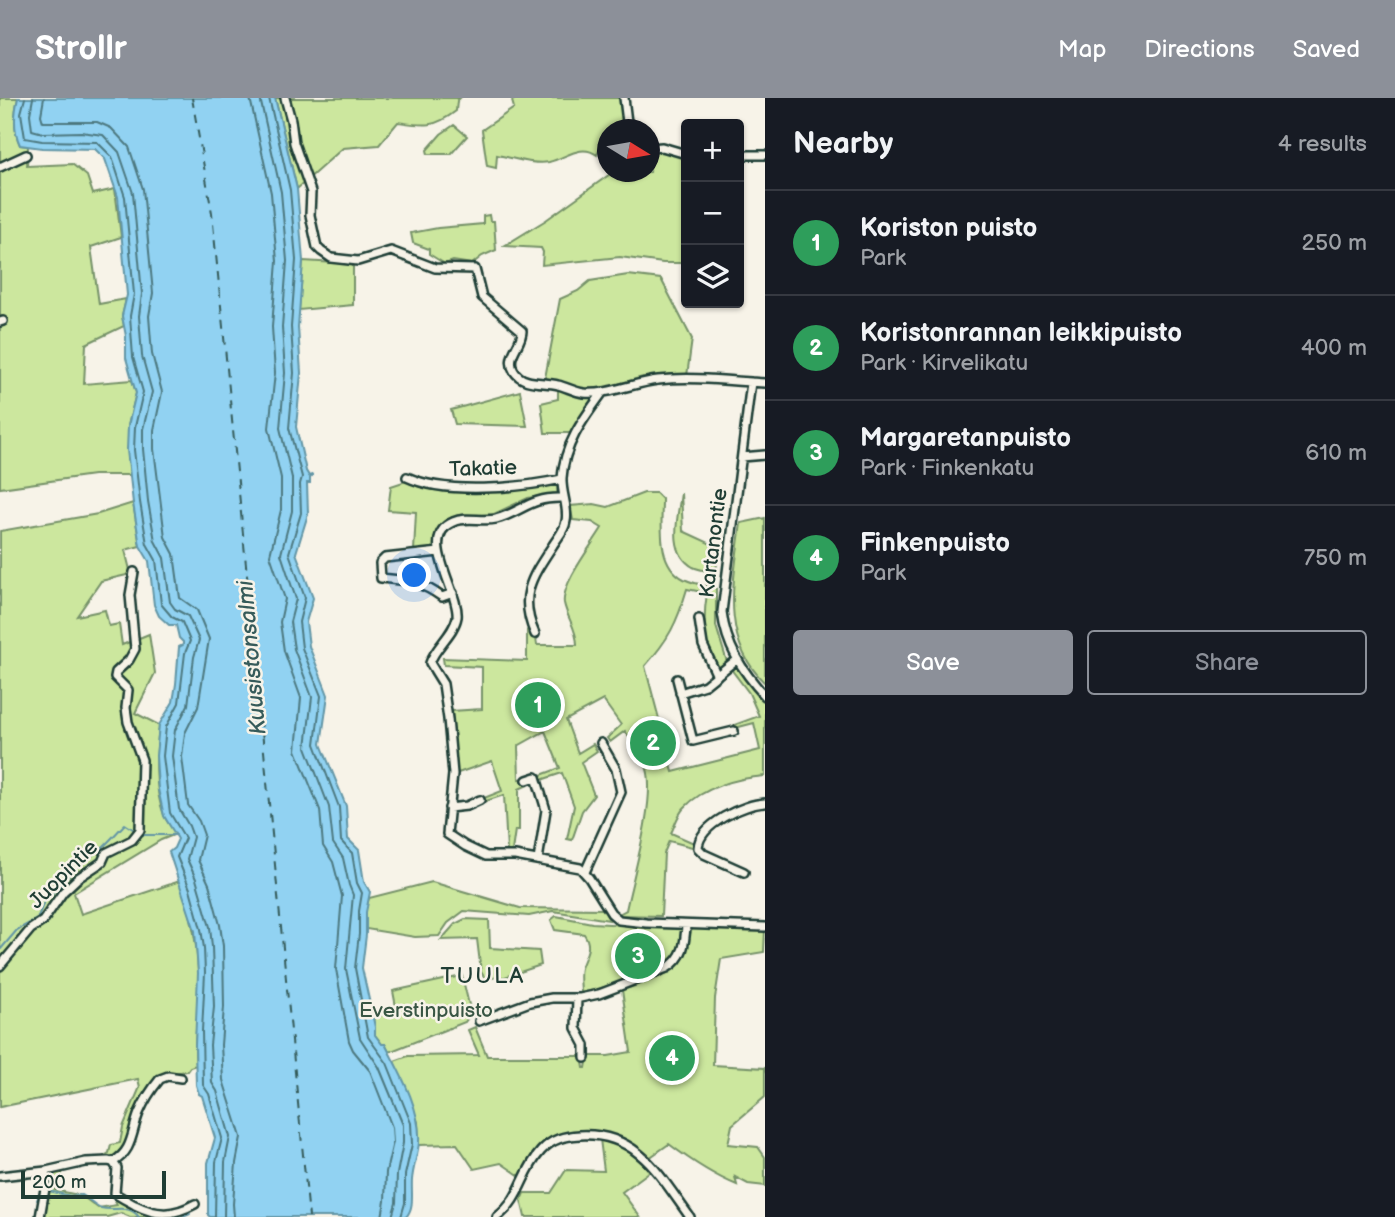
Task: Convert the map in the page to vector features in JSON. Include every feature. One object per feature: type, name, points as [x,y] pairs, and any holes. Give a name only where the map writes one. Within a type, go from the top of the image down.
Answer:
[{"type":"street","points":[[285,98],[294,143],[311,192],[310,215],[317,247],[325,256],[358,261],[391,251],[435,268],[475,269],[482,297],[522,331],[522,337],[511,356],[514,372],[526,380],[584,393],[603,392],[660,380],[765,383]]},
{"type":"street","points":[[624,98],[627,119]]},
{"type":"street","points":[[660,147],[681,153]]},
{"type":"street","points":[[0,167],[26,155]]},
{"type":"street","points":[[744,155],[765,155]]},
{"type":"street","name":"Kartanontie","points":[[751,382],[722,612],[726,635],[736,660],[765,696]]},
{"type":"street","points":[[535,634],[528,610],[528,589],[537,569],[565,527],[567,515],[562,498],[562,479],[572,437],[603,392]]},
{"type":"street","points":[[742,457],[765,456]]},
{"type":"street","name":"Takatie","points":[[407,477],[418,483],[449,489],[562,479]]},
{"type":"street","points":[[562,498],[530,502],[496,519],[454,521],[442,531],[439,552],[441,566],[457,606],[455,623],[430,663],[442,681],[453,774],[447,834],[486,856],[512,855],[572,865],[585,872],[611,913],[619,920],[765,927]]},
{"type":"street","points":[[439,552],[385,558],[380,563],[381,578],[426,585],[442,597],[453,593]]},
{"type":"street","name":"Juopintie","points":[[0,967],[16,945],[43,921],[52,906],[78,878],[102,862],[106,853],[132,840],[141,830],[141,753],[128,722],[128,690],[116,677],[116,672],[129,660],[135,649],[130,595],[134,572]]},
{"type":"street","points":[[699,619],[703,645],[717,676]]},
{"type":"street","points":[[680,693],[700,688],[736,660]]},
{"type":"street","points":[[677,679],[693,741],[734,731]]},
{"type":"street","points":[[585,872],[621,792],[616,769],[600,743]]},
{"type":"street","points":[[527,780],[536,776],[546,810],[538,860]]},
{"type":"street","points":[[449,808],[467,806],[481,800]]},
{"type":"street","points":[[744,872],[704,854],[698,848],[699,841],[709,826],[749,806],[765,803]]},
{"type":"street","points":[[479,1021],[530,1002],[552,998],[577,998],[610,990],[672,965],[684,950],[686,925]]},
{"type":"street","points":[[577,998],[576,1028],[583,1041],[586,1058]]},
{"type":"street","points":[[0,1176],[46,1171],[86,1162],[113,1162],[127,1151],[140,1111],[160,1079],[168,1076],[181,1078]]},
{"type":"street","points":[[497,1217],[512,1203],[526,1174],[546,1146],[562,1137],[590,1135],[617,1140],[642,1154],[690,1217]]},
{"type":"street","points":[[113,1162],[117,1168],[115,1193],[143,1209],[166,1215],[195,1204]]},
{"type":"street","points":[[40,1217],[46,1171]]},
{"type":"green space","points":[[0,98],[18,98],[15,128],[20,145],[28,146],[27,166],[72,164],[87,176],[93,194],[115,189],[121,237],[91,247],[99,304],[126,299],[122,316],[124,326],[86,344],[84,384],[132,380],[136,393],[128,426],[130,475],[93,475],[0,488]]},
{"type":"green space","points":[[275,98],[460,98],[456,111],[435,123],[422,125],[398,122],[379,145],[343,148],[297,189]]},
{"type":"green space","points":[[517,98],[628,98],[629,119],[597,119],[597,155],[585,150],[543,163],[497,155],[496,168],[487,166],[482,130],[514,108],[512,101]]},
{"type":"green space","points":[[454,125],[467,136],[451,154],[428,154],[427,150],[441,134]]},
{"type":"green space","points":[[660,144],[681,150],[681,263],[620,257],[542,265],[541,248],[504,246],[599,182],[660,182]]},
{"type":"green space","points":[[489,215],[490,221],[494,221],[496,250],[472,264],[453,261],[445,264],[429,254],[429,249],[413,243],[411,233],[483,224],[483,216]]},
{"type":"green space","points":[[303,261],[353,264],[353,305],[299,310]]},
{"type":"green space","points":[[628,275],[661,279],[692,339],[687,376],[643,377],[600,389],[570,433],[545,433],[541,403],[558,399],[558,381],[545,378],[560,299],[578,291],[590,281]]},
{"type":"green space","points":[[520,391],[527,426],[455,424],[451,410]]},
{"type":"green space","points":[[406,481],[433,490],[449,491],[558,484],[557,493],[528,498],[494,514],[452,517],[440,527],[437,548],[414,551],[416,512],[388,510],[391,486]]},
{"type":"green space","points":[[644,493],[656,493],[662,499],[662,544],[675,572],[688,581],[716,588],[716,626],[727,662],[716,672],[706,633],[707,593],[687,589],[671,630],[645,666],[673,772],[760,750],[754,723],[735,728],[734,725],[759,716],[749,693],[731,669],[736,666],[765,700],[765,776],[733,781],[711,789],[682,810],[671,833],[694,843],[696,848],[669,841],[664,853],[661,916],[617,915],[626,910],[646,818],[649,782],[643,759],[625,731],[610,742],[607,738],[621,725],[603,700],[566,720],[578,753],[593,744],[597,751],[581,762],[594,795],[582,811],[572,840],[567,839],[574,806],[562,773],[541,780],[541,775],[560,768],[545,731],[518,746],[519,779],[525,778],[528,785],[519,789],[519,830],[515,830],[512,851],[507,851],[504,795],[486,801],[484,798],[502,791],[492,761],[455,774],[452,711],[482,709],[482,667],[444,665],[443,658],[527,661],[527,631],[536,638],[537,645],[577,645],[564,595],[572,575],[602,528],[592,522],[573,520],[570,506],[594,504],[608,507]]},
{"type":"green space","points":[[681,493],[683,531],[718,547],[716,572],[693,567],[680,552],[676,533]]},
{"type":"green space","points":[[133,503],[140,546],[125,550],[131,574],[101,581],[77,616],[105,610],[109,626],[119,624],[122,645],[149,634],[155,673],[135,713],[159,725],[156,758],[158,793],[165,817],[176,834],[161,840],[74,893],[81,914],[180,881],[193,927],[197,958],[196,1065],[187,1071],[167,1074],[156,1081],[137,1108],[124,1149],[114,1156],[101,1158],[109,1153],[111,1145],[120,1143],[123,1127],[140,1087],[138,1079],[0,1107],[0,531],[98,514]]},
{"type":"green space","points":[[765,518],[765,683],[750,666],[741,647],[735,628],[733,587],[741,523]]},
{"type":"green space","points":[[432,882],[520,908],[604,909],[609,920],[553,911],[529,916],[464,911],[448,923],[439,936],[415,937],[366,929],[365,912],[369,898]]},
{"type":"green space","points":[[556,916],[592,923],[682,929],[680,952],[648,972],[581,993],[580,971],[587,951],[587,939],[584,934],[555,930],[551,920]]},
{"type":"green space","points":[[465,919],[489,920],[490,948],[539,951],[541,965],[505,977],[485,978],[481,972],[477,939],[441,940],[455,924]]},
{"type":"green space","points":[[693,928],[765,930],[764,952],[721,959],[715,998],[713,1065],[765,1068],[765,1097],[732,1125],[728,1144],[758,1147],[765,1157],[765,1186],[748,1184],[735,1177],[737,1185],[702,1167],[669,1144],[649,1158],[633,1144],[613,1136],[579,1133],[539,1150],[520,1176],[501,1163],[474,1169],[457,1144],[419,1145],[418,1122],[394,1061],[408,1056],[479,1055],[468,1030],[475,1027],[487,1056],[582,1056],[586,1068],[588,1056],[631,1052],[622,990],[658,978],[681,962]]},
{"type":"green space","name":"Everstinpuisto","points":[[462,976],[471,1013],[465,1022],[389,1052],[375,1035],[373,1017],[397,1012],[393,991]]},
{"type":"green space","points":[[600,1139],[629,1149],[646,1165],[649,1172],[622,1192],[640,1217],[525,1217],[521,1200],[524,1193],[551,1193],[566,1170],[604,1171]]},
{"type":"green space","points":[[64,1169],[55,1190],[82,1196],[98,1208],[117,1205],[113,1196],[149,1217],[130,1217],[121,1213],[107,1217],[42,1217],[49,1181],[57,1171]]},
{"type":"water","name":"Kuusistonsalmi","points":[[18,98],[275,98],[297,189],[303,261],[298,327],[301,373],[296,427],[306,471],[312,476],[310,483],[307,483],[308,514],[296,553],[313,598],[306,622],[309,646],[328,695],[321,744],[346,806],[348,839],[359,850],[364,882],[370,892],[362,968],[375,1035],[385,1044],[397,1067],[417,1117],[419,1142],[413,1175],[412,1204],[406,1217],[208,1215],[208,1163],[215,1138],[196,1085],[198,973],[195,931],[169,852],[178,839],[164,816],[158,789],[156,756],[159,725],[173,702],[179,647],[183,642],[179,638],[176,625],[169,625],[159,616],[154,605],[149,561],[140,546],[133,503],[127,450],[128,426],[136,393],[126,358],[122,316],[127,295],[118,197],[105,159],[95,149],[20,145],[15,122]]},
{"type":"waterway","points":[[0,950],[17,930],[37,919],[44,902],[85,858],[102,848],[125,824],[136,831]]},
{"type":"waterway","points":[[141,835],[176,835]]},
{"type":"waterway","points":[[649,971],[667,964]]},
{"type":"waterway","points":[[49,1186],[55,1173]]},
{"type":"waterway","points":[[0,1180],[12,1179]]},
{"type":"waterway","points":[[37,1200],[42,1187]]},
{"type":"waterway","points":[[49,1191],[70,1196],[82,1195],[101,1208],[126,1209],[139,1217]]},
{"type":"waterway","points":[[37,1217],[38,1205]]},
{"type":"waterway","points":[[183,1217],[190,1214]]},
{"type":"ferry route","points":[[192,98],[212,213],[309,1217]]},
{"type":"place","name":"Koriston puisto","points":[[538,705]]},
{"type":"place","name":"Koristonrannan leikkipuisto","points":[[653,743]]},
{"type":"place","name":"Margaretanpuisto","points":[[638,956]]},
{"type":"place","name":"Finkenpuisto","points":[[672,1058]]},
{"type":"district","name":"TUULA","points":[[483,975]]}]
